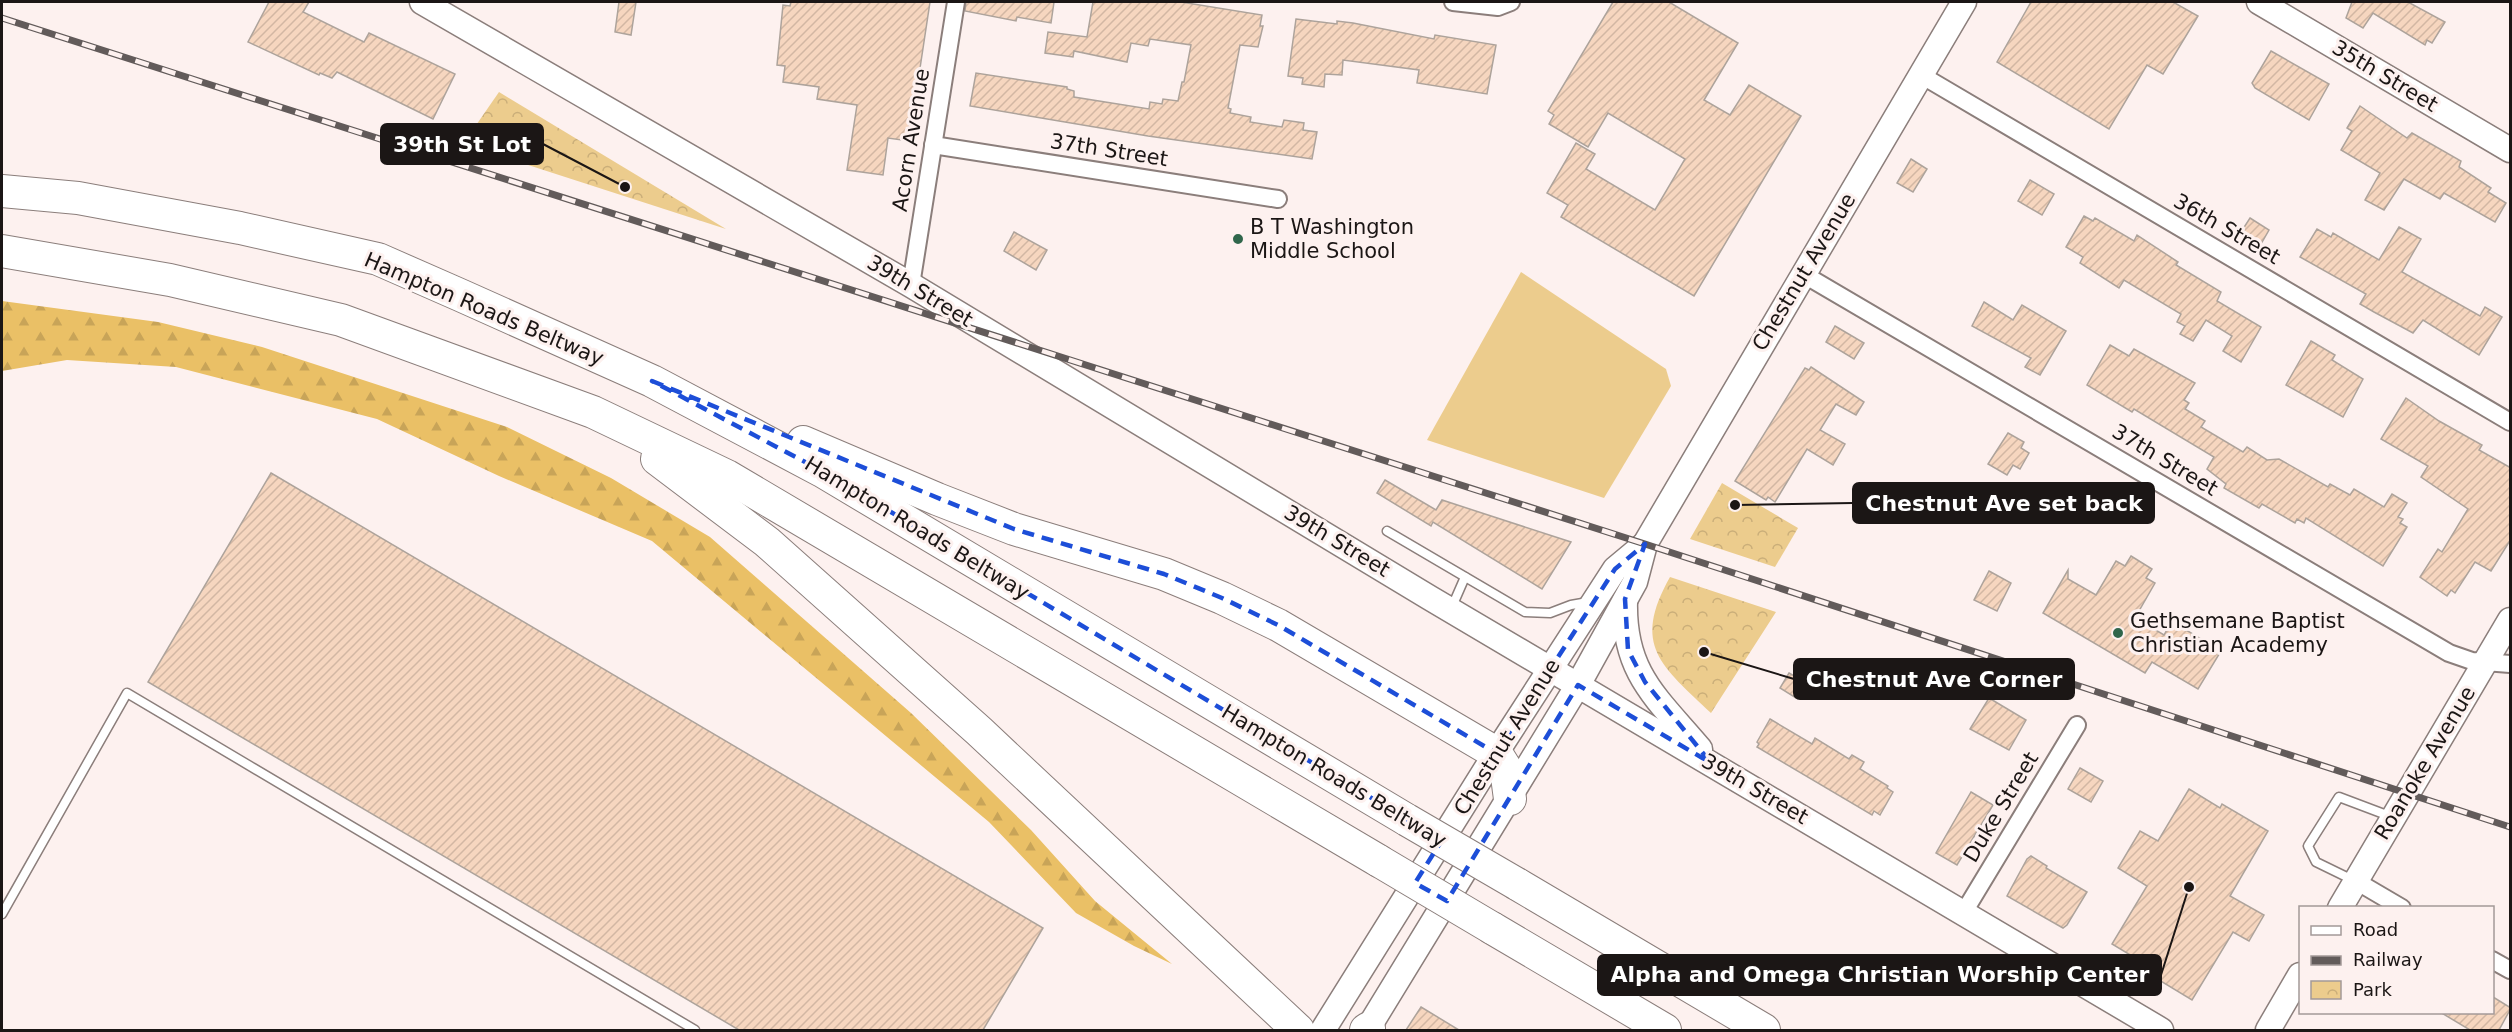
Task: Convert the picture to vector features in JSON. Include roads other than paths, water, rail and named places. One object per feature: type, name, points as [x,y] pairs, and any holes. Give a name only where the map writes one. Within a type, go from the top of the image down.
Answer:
[{"type":"highway","name":"Hampton Roads Beltway","points":[[2,191],[78,198],[113,204],[240,228],[378,259],[652,381],[822,471],[1764,1030]]},
{"type":"highway","points":[[2,251],[170,280],[341,320],[593,412],[727,476],[1665,1030]]},
{"type":"highway","points":[[652,381],[1014,529],[1164,574],[1278,625],[1496,753],[1506,769],[1510,799]]},
{"type":"highway","points":[[593,412],[767,542],[979,732],[1298,1030]]},
{"type":"main road","name":"39th Street","points":[[422,2],[513,52],[911,285],[1450,609],[2161,1030]]},
{"type":"main road","name":"Chestnut Avenue","points":[[1367,1030],[1578,685],[1635,582],[1645,544],[1965,2]]},
{"type":"main road","name":"35th Street","points":[[2259,2],[2511,150]]},
{"type":"main road","name":"Chestnut Avenue","points":[[1323,1030],[1496,753],[1615,569],[1645,544]]},
{"type":"main road","points":[[1625,599],[1624,628],[1635,666],[1645,682],[1711,763]]},
{"type":"main road","name":"Roanoke Avenue","points":[[2341,906],[2511,620]]},
{"type":"main road","points":[[2268,1030],[2299,978]]},
{"type":"street","name":"Acorn Avenue","points":[[911,285],[956,2]]},
{"type":"street","points":[[1453,2],[1498,7],[1511,2]]},
{"type":"street","name":"36th Street","points":[[1921,75],[2511,422]]},
{"type":"street","name":"37th Street","points":[[933,144],[1278,199]]},
{"type":"street","name":"37th Street","points":[[1803,274],[2449,653],[2472,661],[2511,664]]},
{"type":"street","name":"Duke Street","points":[[1964,912],[2077,725]]},
{"type":"street","points":[[2356,881],[2399,906]]},
{"type":"street","points":[[2494,961],[2511,970]]},
{"type":"lane","points":[[1387,531],[1526,612],[1550,613],[1570,605],[1594,602]]},
{"type":"lane","points":[[1450,609],[1465,577]]},
{"type":"lane","points":[[2,914],[127,693],[695,1030]]},
{"type":"lane","points":[[2356,881],[2316,862],[2308,846],[2339,796],[2393,818]]},
{"type":"railway","points":[[2,18],[1645,544],[2510,827]]},
{"type":"place","name":"39th St Lot","points":[[625,187]]},
{"type":"place","name":"B T Washington Middle School","points":[[1238,239]]},
{"type":"place","name":"Chestnut Ave set back","points":[[1735,505]]},
{"type":"place","name":"Gethsemane Baptist Christian Academy","points":[[2118,633]]},
{"type":"place","name":"Chestnut Ave Corner","points":[[1704,652]]},
{"type":"place","name":"Alpha and Omega Christian Worship Center","points":[[2189,887]]}]
